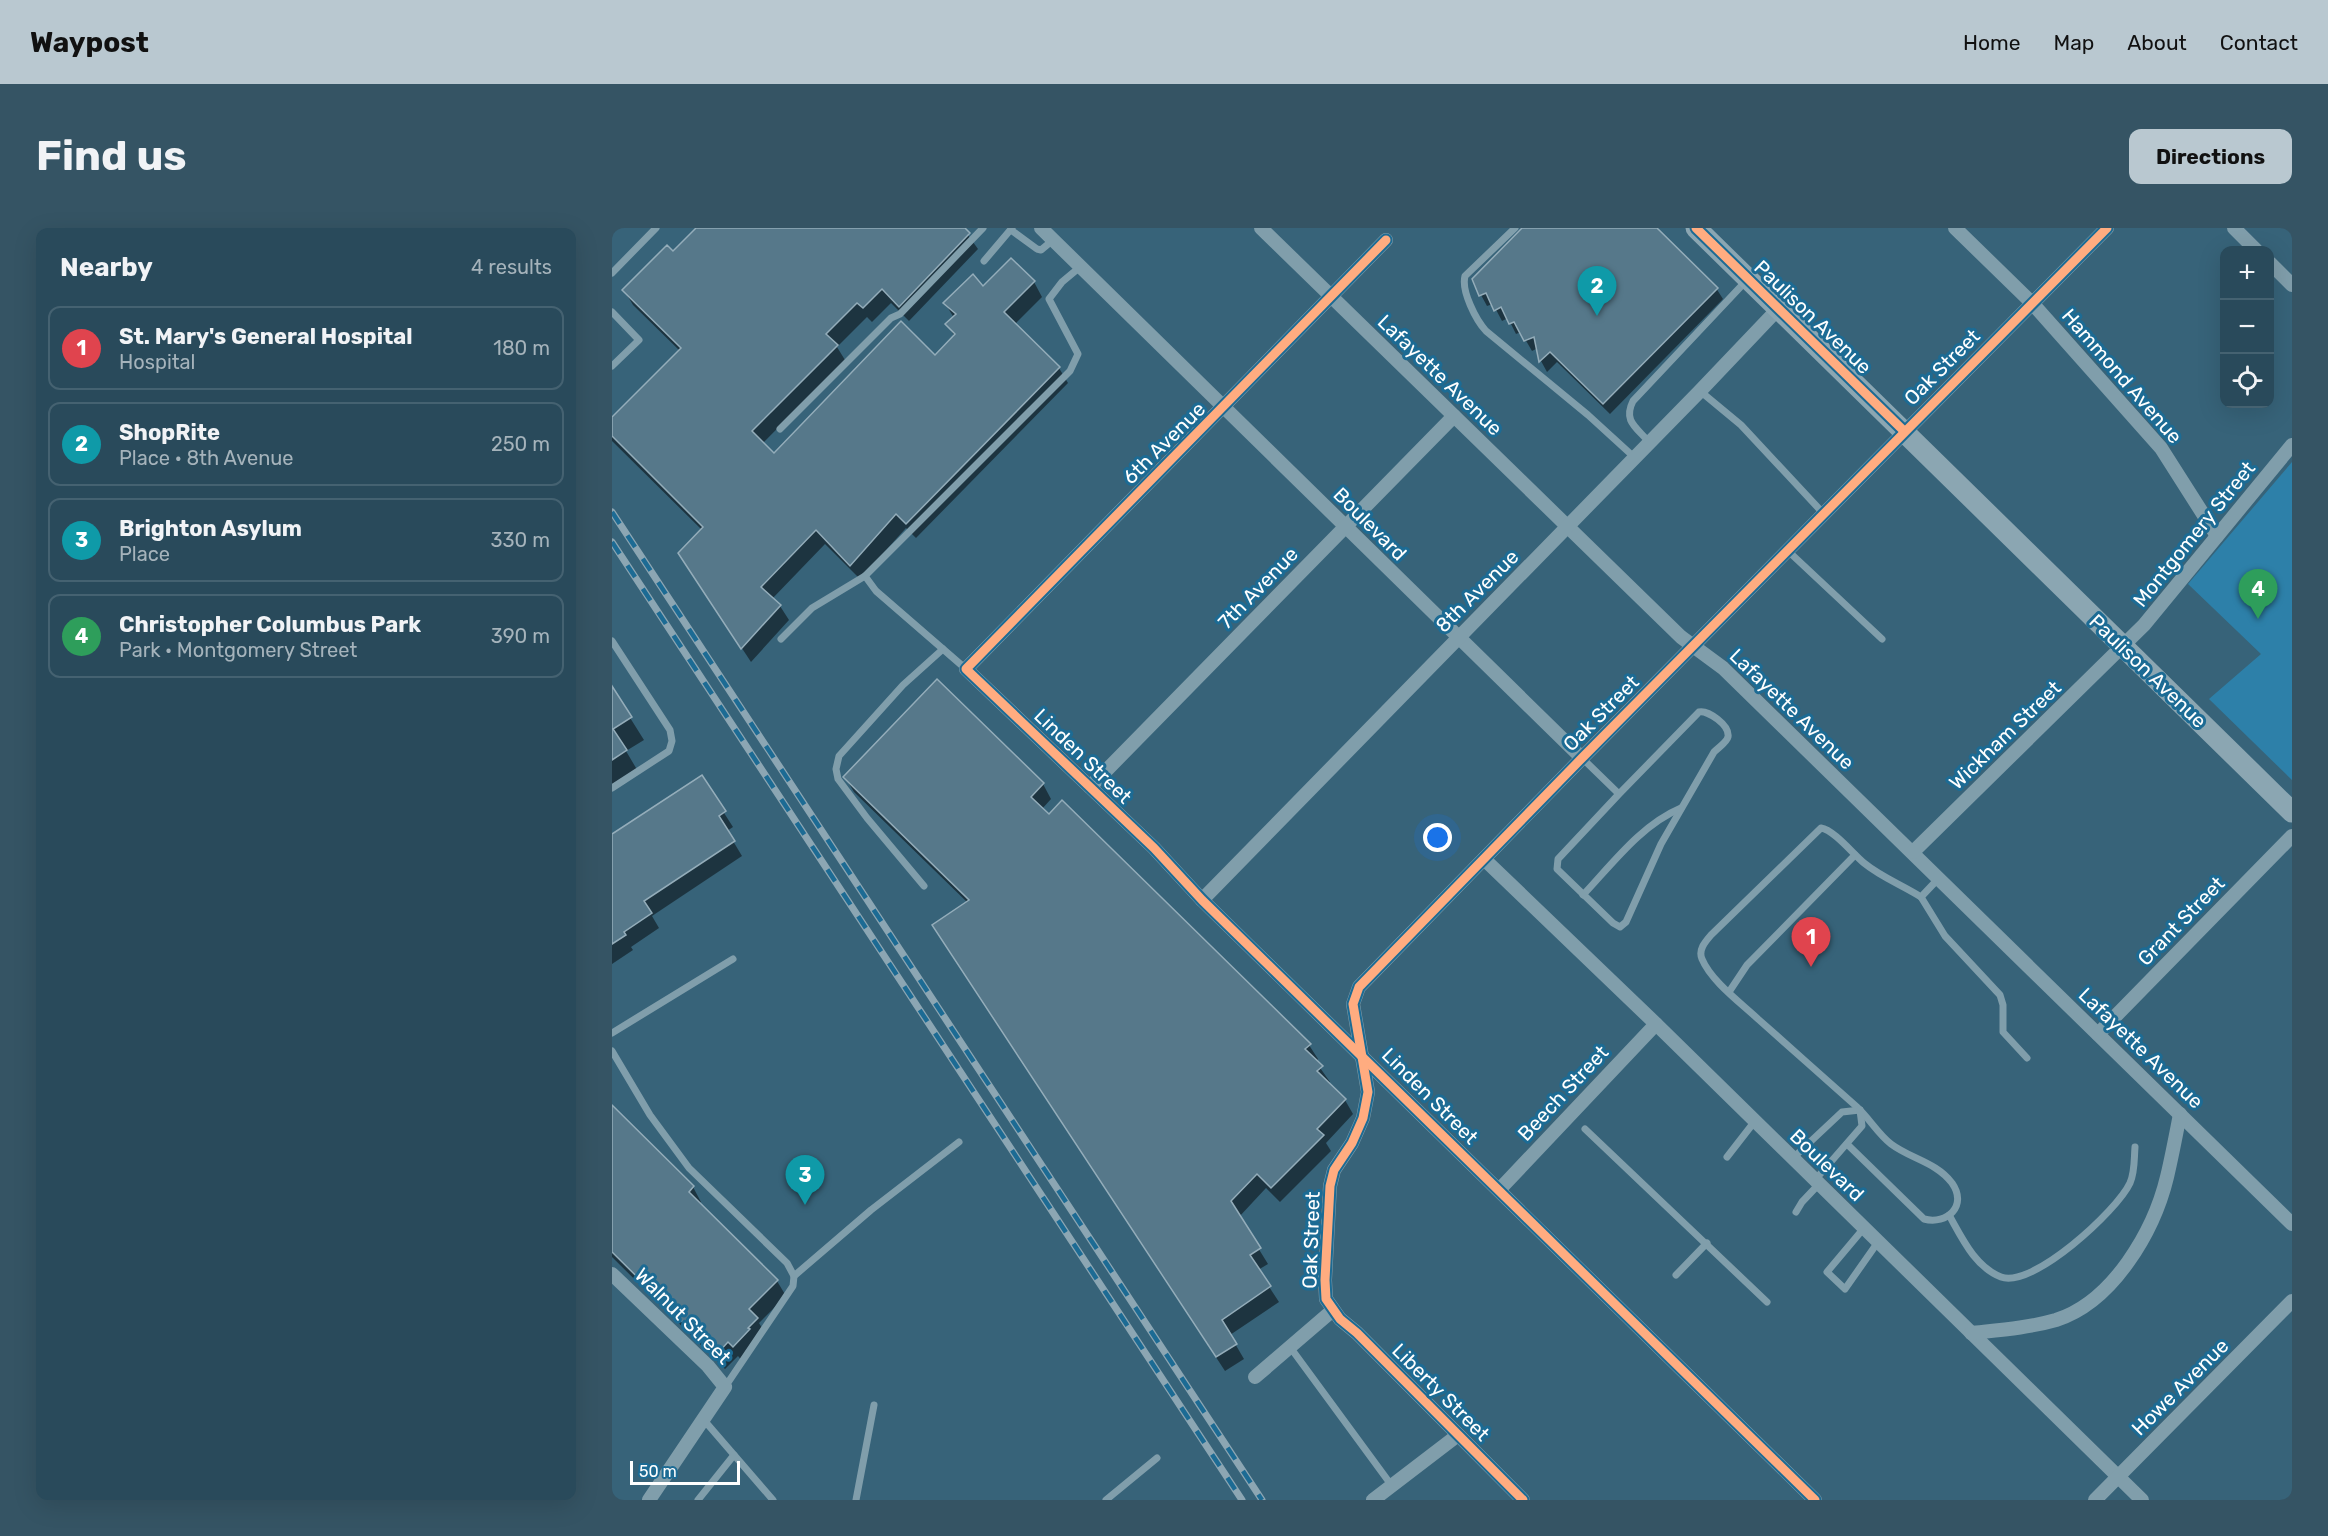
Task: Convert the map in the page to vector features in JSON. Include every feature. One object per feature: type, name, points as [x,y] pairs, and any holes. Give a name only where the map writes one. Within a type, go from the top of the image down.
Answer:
[{"type":"main road","name":"Paulison Avenue","points":[[1696,228],[2292,812]]},
{"type":"street","name":"Boulevard","points":[[1041,228],[1582,758]]},
{"type":"street","name":"Lafayette Avenue","points":[[1261,228],[1681,637],[1723,668],[2292,1224]]},
{"type":"street","name":"Hammond Avenue","points":[[1955,228],[2031,303],[2162,448],[2217,536]]},
{"type":"street","name":"Oak Street","points":[[1333,1310],[1326,1299],[1325,1280],[1328,1201],[1334,1170],[1352,1143],[1363,1118],[1368,1092],[1353,1004],[1359,987],[1823,513],[2107,228]]},
{"type":"street","points":[[2234,228],[2252,246]]},
{"type":"street","name":"6th Avenue","points":[[966,669],[1332,298],[1386,240]]},
{"type":"street","points":[[2274,267],[2292,285]]},
{"type":"street","name":"8th Avenue","points":[[1202,900],[1568,528],[1778,309]]},
{"type":"street","name":"7th Avenue","points":[[1090,787],[1454,416]]},
{"type":"street","name":"Montgomery Street","points":[[2123,646],[2144,625],[2292,446]]},
{"type":"street","name":"Wickham Street","points":[[1913,852],[2123,646]]},
{"type":"street","name":"Linden Street","points":[[966,669],[1154,848],[1202,900],[1815,1500]]},
{"type":"street","name":"Grant Street","points":[[2098,1034],[2292,836]]},
{"type":"street","name":"Boulevard","points":[[1484,859],[1656,1024],[2142,1500]]},
{"type":"street","name":"Beech Street","points":[[1499,1190],[1656,1024]]},
{"type":"street","points":[[1971,1333],[2020,1328],[2057,1319],[2072,1313],[2113,1282],[2132,1255],[2153,1217],[2167,1179],[2180,1114]]},
{"type":"street","name":"Walnut Street","points":[[612,1274],[708,1366],[725,1387]]},
{"type":"street","name":"Howe Avenue","points":[[2095,1500],[2292,1301]]},
{"type":"street","points":[[1255,1377],[1333,1310]]},
{"type":"street","name":"Liberty Street","points":[[1333,1310],[1523,1500]]},
{"type":"street","points":[[649,1500],[725,1387]]},
{"type":"street","points":[[1373,1500],[1458,1435]]},
{"type":"lane","points":[[612,273],[656,228]]},
{"type":"lane","points":[[780,429],[849,358],[891,318],[900,314],[983,228]]},
{"type":"lane","points":[[1515,228],[1465,276],[1464,284],[1477,322],[1588,415],[1634,457]]},
{"type":"lane","points":[[984,261],[1012,229],[1036,249],[1041,250],[1053,240]]},
{"type":"lane","points":[[781,639],[812,608],[865,576],[1070,371],[1078,354],[1049,299],[1062,282],[1080,267]]},
{"type":"lane","points":[[1649,442],[1629,419],[1629,410],[1633,401],[1748,279]]},
{"type":"lane","points":[[612,312],[639,340],[612,366]]},
{"type":"lane","points":[[1700,391],[1741,425],[1823,513]]},
{"type":"lane","points":[[1787,550],[1882,639]]},
{"type":"lane","points":[[865,576],[876,591],[966,669]]},
{"type":"lane","points":[[612,641],[670,730],[672,741],[669,751],[612,788]]},
{"type":"lane","points":[[924,886],[867,818],[838,779],[836,769],[839,756],[903,685],[943,649]]},
{"type":"lane","points":[[1705,711],[1728,733],[1728,737],[1714,752],[1681,808],[1661,844],[1626,922],[1620,927],[1583,895],[1557,868],[1558,859],[1619,794],[1697,714],[1705,711]]},
{"type":"lane","points":[[1582,758],[1619,794]]},
{"type":"lane","points":[[1583,895],[1646,829],[1662,817],[1681,808]]},
{"type":"lane","points":[[1846,1144],[1924,1219],[1941,1219],[1954,1213],[1959,1202],[1952,1183],[1933,1165],[1892,1144],[1860,1110],[1729,992],[1708,969],[1701,957],[1702,946],[1711,935],[1821,828],[1829,831],[1854,855],[1883,877],[1921,897],[1945,936],[2000,995],[2003,1005],[2003,1032],[2027,1058]]},
{"type":"lane","points":[[1729,992],[1747,965],[1854,855]]},
{"type":"lane","points":[[1921,897],[1939,878]]},
{"type":"lane","points":[[612,1033],[733,959]]},
{"type":"lane","points":[[612,1051],[650,1115],[689,1168],[787,1263],[794,1276],[793,1286],[725,1387]]},
{"type":"lane","points":[[1796,1212],[1862,1126],[1860,1110]]},
{"type":"lane","points":[[1793,1158],[1842,1112],[1860,1110]]},
{"type":"lane","points":[[1727,1157],[1755,1121]]},
{"type":"lane","points":[[1585,1129],[1767,1302]]},
{"type":"lane","points":[[794,1276],[871,1210],[959,1142]]},
{"type":"lane","points":[[1949,1215],[1969,1250],[1985,1269],[2004,1278],[2019,1278],[2038,1269],[2077,1242],[2108,1212],[2130,1184],[2135,1147]]},
{"type":"lane","points":[[1864,1228],[1827,1272],[1845,1289],[1878,1242]]},
{"type":"lane","points":[[1676,1275],[1707,1243]]},
{"type":"lane","points":[[1290,1347],[1392,1486]]},
{"type":"lane","points":[[856,1500],[874,1405]]},
{"type":"lane","points":[[703,1419],[773,1500]]},
{"type":"lane","points":[[698,1500],[734,1455]]},
{"type":"lane","points":[[1106,1500],[1157,1458]]},
{"type":"shaded area","points":[[2292,462],[2292,780],[2209,699],[2261,654],[2188,584]]},
{"type":"building","points":[[696,228],[965,228],[970,233],[899,307],[882,289],[863,308],[857,303],[826,334],[838,345],[752,431],[774,453],[901,321],[935,355],[955,334],[945,324],[956,314],[943,303],[973,274],[983,286],[1011,258],[1035,281],[1004,312],[1060,367],[906,524],[896,514],[850,566],[816,530],[761,587],[781,605],[741,649],[678,553],[703,527],[612,436],[612,417],[681,348],[622,290],[667,245],[673,251]]},
{"type":"building","points":[[1522,228],[1657,228],[1718,288],[1603,404],[1550,352],[1539,362],[1534,337],[1524,341],[1514,322],[1509,324],[1501,307],[1494,311],[1486,293],[1479,296],[1472,279]]},
{"type":"building","points":[[937,679],[1044,783],[1031,797],[1049,814],[1062,800],[1311,1044],[1305,1049],[1323,1066],[1317,1071],[1346,1099],[1317,1129],[1324,1135],[1271,1188],[1257,1174],[1231,1201],[1261,1248],[1250,1255],[1271,1286],[1222,1320],[1237,1344],[1216,1357],[932,925],[969,900],[843,777]]},
{"type":"building","points":[[612,686],[632,717],[613,729],[627,750],[612,760]]},
{"type":"building","points":[[702,775],[726,811],[719,816],[735,841],[644,901],[652,913],[624,932],[626,935],[612,944],[612,834]]},
{"type":"building","points":[[612,1105],[694,1186],[689,1192],[778,1280],[749,1309],[758,1318],[748,1328],[750,1329],[733,1347],[728,1342],[716,1355],[612,1252]]},
{"type":"railway","points":[[612,512],[1262,1500]]},
{"type":"railway","points":[[612,542],[1242,1500]]},
{"type":"cycle path","points":[[1696,228],[1904,431]]},
{"type":"cycle path","points":[[1523,1500],[1357,1333],[1340,1319],[1326,1299],[1330,1186],[1334,1170],[1352,1143],[1363,1118],[1368,1092],[1353,1004],[1359,987],[1582,758],[2107,228]]},
{"type":"cycle path","points":[[1386,240],[966,669],[1154,848],[1202,900],[1815,1500]]},
{"type":"place","name":"ShopRite","points":[[1597,316]]},
{"type":"place","name":"Christopher Columbus Park","points":[[2258,619]]},
{"type":"place","name":"St. Mary's General Hospital","points":[[1811,967]]},
{"type":"place","name":"Brighton Asylum","points":[[805,1205]]}]
